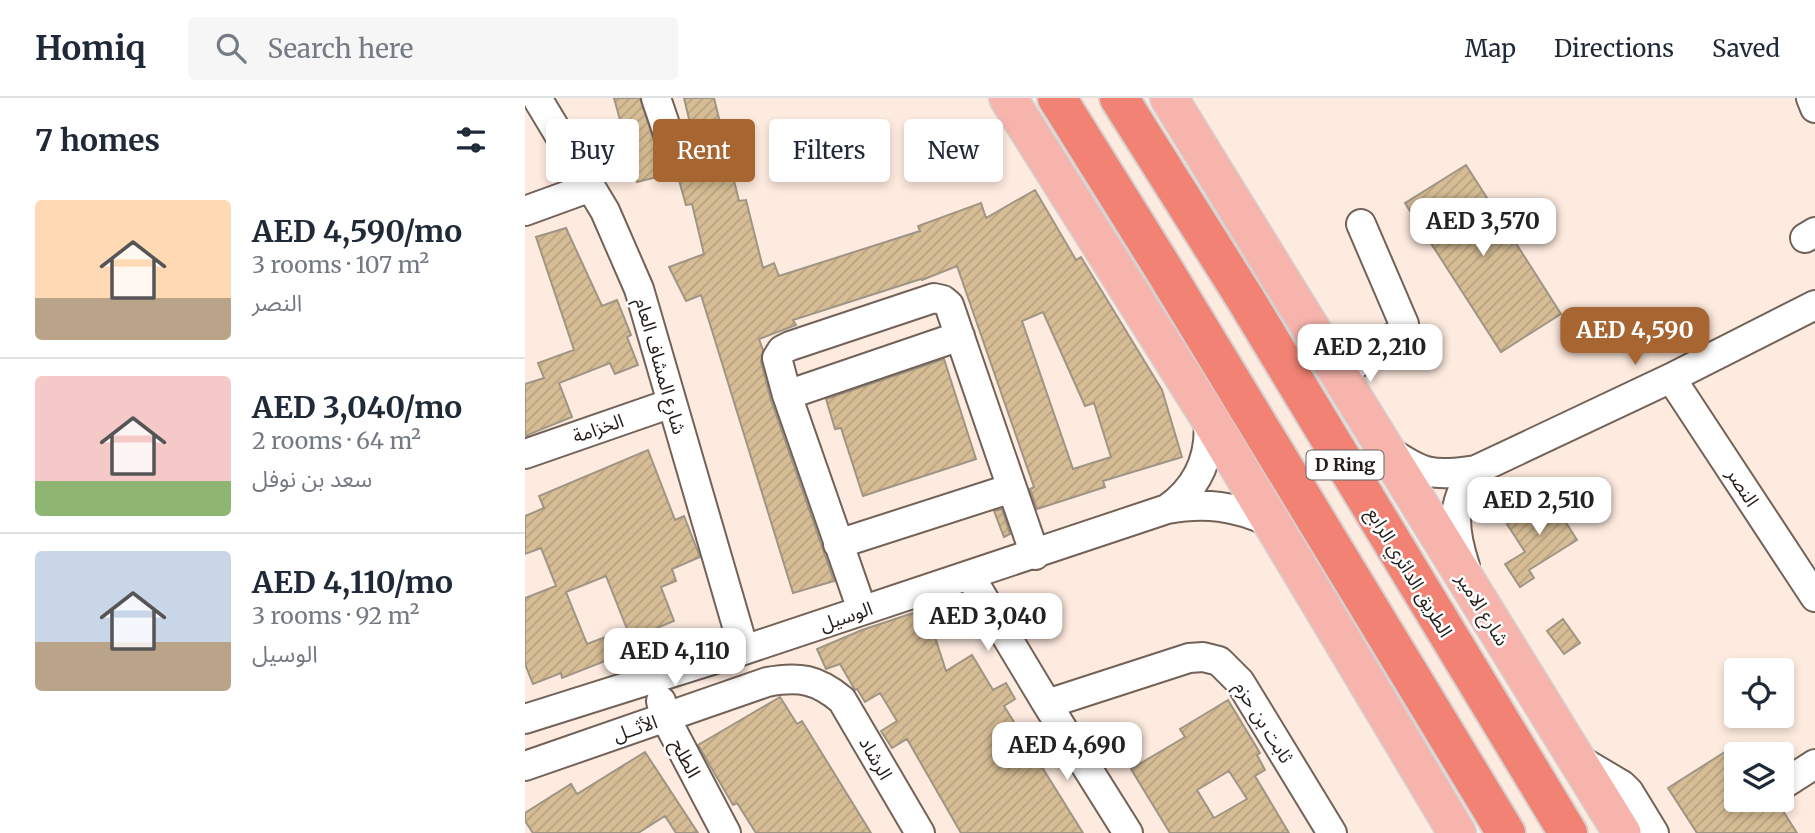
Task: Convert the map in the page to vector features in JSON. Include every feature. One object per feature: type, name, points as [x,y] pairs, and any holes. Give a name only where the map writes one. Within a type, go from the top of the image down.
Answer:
[{"type":"highway","name":"D Ring","points":[[1058,98],[1171,279],[1506,833]]},
{"type":"highway","name":"الطريق الدائري الرابع","points":[[1119,98],[1246,300],[1568,833]]},
{"type":"main road","points":[[1008,98],[1208,416],[1457,833]]},
{"type":"main road","name":"شارع الامير","points":[[1168,98],[1622,833]]},
{"type":"street","points":[[656,98],[663,119]]},
{"type":"street","points":[[1811,98],[1815,108]]},
{"type":"street","name":"شارع المشاف العام","points":[[545,100],[618,236],[636,280],[744,650]]},
{"type":"street","points":[[525,211],[591,187]]},
{"type":"street","points":[[1339,376],[1402,331],[1404,324],[1361,224]]},
{"type":"street","points":[[862,610],[787,396],[777,358],[782,350],[790,346],[934,298],[949,305],[1035,555]]},
{"type":"street","points":[[1382,446],[1432,474],[1476,470],[1671,378],[1815,305]]},
{"type":"street","points":[[787,396],[960,336]]},
{"type":"street","name":"النصر","points":[[1671,378],[1815,597]]},
{"type":"street","name":"الخزامة","points":[[525,454],[672,403]]},
{"type":"street","name":"الوسيل","points":[[1167,509],[1180,500],[1199,476],[1208,447],[1208,416]]},
{"type":"street","points":[[1474,594],[1457,535],[1455,509],[1459,494],[1476,470]]},
{"type":"street","points":[[838,544],[1012,488]]},
{"type":"street","name":"الوسيل","points":[[525,719],[656,679],[1167,509],[1188,505],[1230,507],[1270,522]]},
{"type":"street","points":[[970,576],[1128,833]]},
{"type":"street","name":"ثابت بن حزم","points":[[1047,705],[1189,658],[1203,657],[1219,661],[1240,682],[1332,833]]},
{"type":"street","name":"الأثــل","points":[[525,766],[767,682],[787,678],[808,680],[827,687]]},
{"type":"street","name":"الطلح","points":[[656,679],[665,717],[726,833]]},
{"type":"street","name":"الرشاد","points":[[827,687],[842,700],[920,833]]},
{"type":"street","points":[[1576,758],[1622,785],[1654,833]]},
{"type":"street","points":[[1794,778],[1815,764]]},
{"type":"building","points":[[614,98],[640,98],[653,138],[653,178],[639,182],[639,119],[620,119]]},
{"type":"building","points":[[684,98],[714,98],[719,119],[689,119]]},
{"type":"building","points":[[1466,165],[1561,314],[1501,352],[1405,203]]},
{"type":"building","points":[[680,182],[734,182],[739,201],[746,200],[763,268],[774,263],[779,276],[920,231],[918,226],[981,203],[986,218],[1035,190],[1076,260],[1081,257],[1162,390],[1182,457],[1103,481],[1105,487],[1037,509],[1030,489],[1034,487],[957,266],[922,280],[793,320],[796,325],[759,339],[763,350],[761,362],[771,400],[834,581],[793,593],[701,295],[686,301],[669,267],[704,254],[692,204],[686,205]],"holes":[[[1043,312],[1085,406],[1094,403],[1111,457],[1073,469],[1022,321]]]},
{"type":"building","points":[[566,228],[602,306],[617,300],[631,335],[627,337],[638,365],[615,374],[610,363],[559,383],[572,417],[525,436],[525,384],[544,378],[538,363],[574,350],[536,237]]},
{"type":"building","points":[[944,359],[976,459],[863,496],[841,428],[835,429],[826,399]]},
{"type":"building","points":[[648,450],[675,520],[684,516],[700,557],[672,569],[676,581],[661,587],[674,621],[637,636],[641,647],[562,678],[561,673],[533,684],[525,664],[525,598],[556,586],[541,548],[525,554],[525,516],[544,508],[539,496]],"holes":[[[606,576],[627,629],[587,644],[566,592]]]},
{"type":"building","points":[[1556,493],[1566,510],[1560,513],[1577,540],[1529,570],[1534,578],[1520,587],[1505,564],[1525,552],[1507,524]]},
{"type":"building","points":[[1002,509],[1010,534],[1004,537],[994,511]]},
{"type":"building","points":[[937,605],[945,630],[934,634],[946,671],[972,655],[993,690],[1006,683],[1015,699],[1004,706],[1083,833],[961,833],[907,739],[892,748],[881,731],[897,721],[880,693],[865,702],[840,664],[826,669],[817,649],[862,630]]},
{"type":"building","points":[[1563,619],[1580,643],[1564,654],[1547,631]]},
{"type":"building","points":[[780,697],[797,724],[802,721],[871,833],[756,833],[737,803],[733,805],[698,745]]},
{"type":"building","points":[[1228,700],[1260,753],[1257,755],[1265,770],[1255,776],[1289,833],[1170,833],[1131,769],[1185,737],[1180,729]],"holes":[[[1229,771],[1247,799],[1214,818],[1197,790]]]},
{"type":"building","points":[[645,752],[698,833],[676,833],[665,816],[638,833],[533,833],[525,821],[525,813],[571,784],[577,794]]},
{"type":"building","points":[[1724,753],[1724,812],[1784,812],[1797,833],[1697,833],[1668,788]]}]
